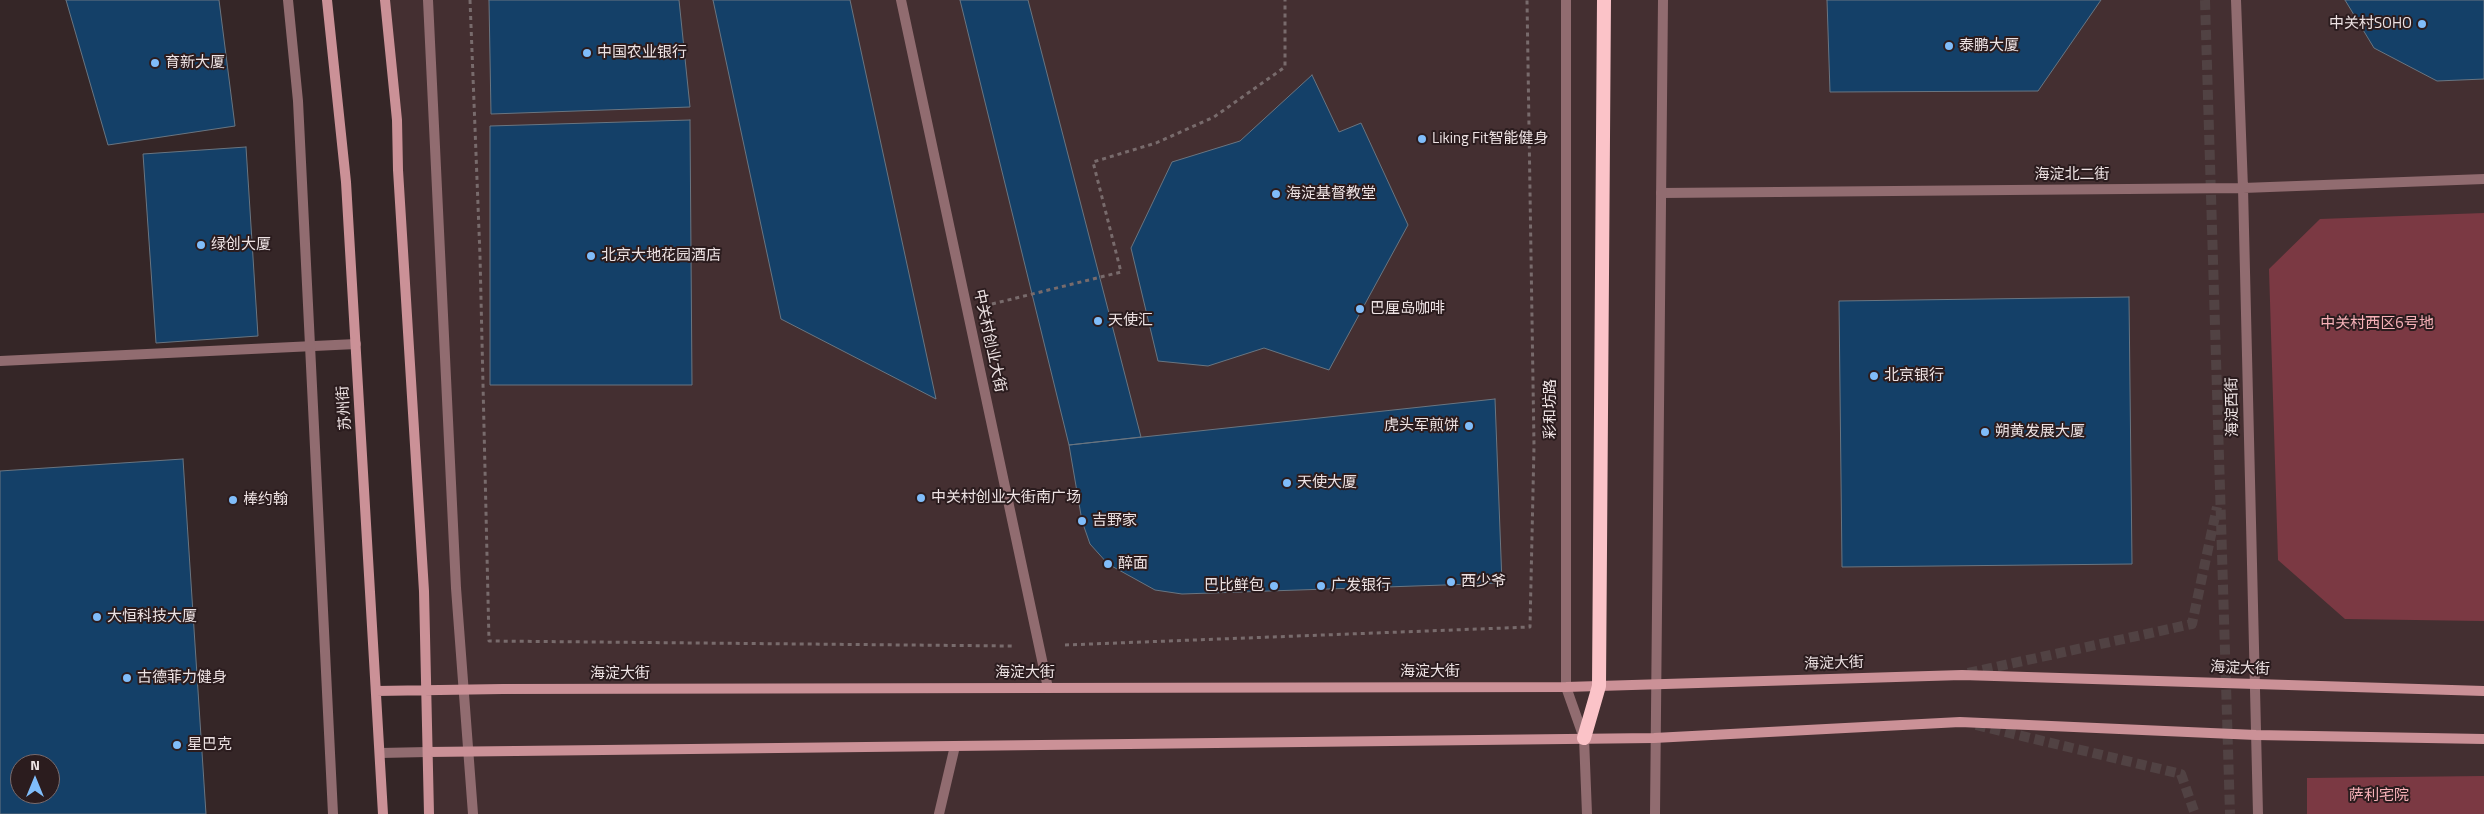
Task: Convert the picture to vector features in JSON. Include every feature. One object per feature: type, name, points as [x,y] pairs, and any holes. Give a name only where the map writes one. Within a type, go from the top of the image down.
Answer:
[{"type":"highway","points":[[1584,738],[1599,686],[1604,0]]},
{"type":"main road","name":"苏州街","points":[[327,0],[346,182],[383,814]]},
{"type":"main road","points":[[384,0],[397,120],[398,170],[424,591],[429,814]]},
{"type":"main road","name":"海淀大街","points":[[376,692],[426,690],[1566,687],[1962,674],[2484,691]]},
{"type":"main road","points":[[428,752],[1654,738],[1960,722],[2256,735],[2484,739]]},
{"type":"street","points":[[288,0],[298,101],[333,814]]},
{"type":"street","points":[[428,0],[456,588],[473,814]]},
{"type":"street","name":"中关村创业大街","points":[[901,0],[1048,688]]},
{"type":"street","name":"彩和坊路","points":[[1566,0],[1566,687],[1584,738],[1587,814]]},
{"type":"street","points":[[1655,814],[1654,738],[1663,0]]},
{"type":"street","name":"海淀西街","points":[[2236,0],[2243,188],[2258,814]]},
{"type":"street","name":"海淀北二街","points":[[1661,193],[2243,188],[2484,179]]},
{"type":"street","points":[[0,361],[356,344]]},
{"type":"street","points":[[939,814],[955,746]]},
{"type":"street","points":[[380,754],[428,752]]},
{"type":"path","points":[[470,0],[480,256],[489,641],[1039,646],[1530,627],[1534,446],[1527,0]]},
{"type":"path","points":[[968,310],[1121,272],[1093,162],[1156,143],[1214,117],[1285,67],[1285,0]]},
{"type":"shaded area","points":[[384,0],[2484,0],[2484,814],[429,814],[397,120]]},
{"type":"green space","name":"中关村西区6号地","points":[[2484,213],[2484,621],[2345,619],[2278,560],[2269,269],[2320,219]]},
{"type":"green space","name":"萨利宅院","points":[[2484,776],[2484,814],[2307,814],[2307,778]]},
{"type":"building","name":"育新大厦","points":[[66,0],[219,0],[235,126],[108,145]]},
{"type":"building","name":"中国农业银行","points":[[489,0],[679,0],[690,107],[491,114]]},
{"type":"building","points":[[713,0],[850,0],[936,399],[781,319]]},
{"type":"building","points":[[960,0],[1028,0],[1141,437],[1069,445]]},
{"type":"building","name":"泰鹏大厦","points":[[1827,0],[2101,0],[2038,91],[1830,92]]},
{"type":"building","name":"中关村SOHO","points":[[2345,0],[2484,0],[2484,79],[2437,81],[2374,48]]},
{"type":"building","name":"海淀基督教堂","points":[[1312,75],[1339,132],[1361,123],[1408,225],[1329,370],[1264,348],[1208,366],[1158,361],[1131,248],[1172,162],[1240,141]]},
{"type":"building","name":"北京大地花园酒店","points":[[690,120],[692,385],[490,385],[490,126]]},
{"type":"building","name":"绿创大厦","points":[[246,147],[258,336],[156,343],[143,154]]},
{"type":"building","name":"朔黄发展大厦","points":[[2129,297],[2132,564],[1842,567],[1839,301]]},
{"type":"building","name":"天使大厦","points":[[1495,399],[1502,583],[1182,594],[1155,590],[1108,564],[1090,544],[1082,521],[1069,445]]},
{"type":"building","name":"大恒科技大厦","points":[[183,459],[206,814],[0,814],[0,471]]},
{"type":"tunnel","points":[[2205,0],[2230,814]]},
{"type":"tunnel","points":[[1968,673],[2192,624],[2217,507]]},
{"type":"tunnel","points":[[1976,725],[2181,774],[2195,814]]},
{"type":"place","name":"中关村SOHO","points":[[2422,24]]},
{"type":"place","name":"泰鹏大厦","points":[[1949,46]]},
{"type":"place","name":"中国农业银行","points":[[587,53]]},
{"type":"place","name":"育新大厦","points":[[155,63]]},
{"type":"place","name":"Liking Fit智能健身","points":[[1422,139]]},
{"type":"place","name":"海淀基督教堂","points":[[1276,194]]},
{"type":"place","name":"绿创大厦","points":[[201,245]]},
{"type":"place","name":"北京大地花园酒店","points":[[591,256]]},
{"type":"place","name":"巴厘岛咖啡","points":[[1360,309]]},
{"type":"place","name":"天使汇","points":[[1098,321]]},
{"type":"place","name":"北京银行","points":[[1874,376]]},
{"type":"place","name":"虎头军煎饼","points":[[1469,426]]},
{"type":"place","name":"朔黄发展大厦","points":[[1985,432]]},
{"type":"place","name":"天使大厦","points":[[1287,483]]},
{"type":"place","name":"中关村创业大街南广场","points":[[921,498]]},
{"type":"place","name":"棒约翰","points":[[233,500]]},
{"type":"place","name":"吉野家","points":[[1082,521]]},
{"type":"place","name":"醉面","points":[[1108,564]]},
{"type":"place","name":"西少爷","points":[[1451,582]]},
{"type":"place","name":"巴比鲜包","points":[[1274,586]]},
{"type":"place","name":"广发银行","points":[[1321,586]]},
{"type":"place","name":"大恒科技大厦","points":[[97,617]]},
{"type":"place","name":"古德菲力健身","points":[[127,678]]},
{"type":"place","name":"星巴克","points":[[177,745]]}]
